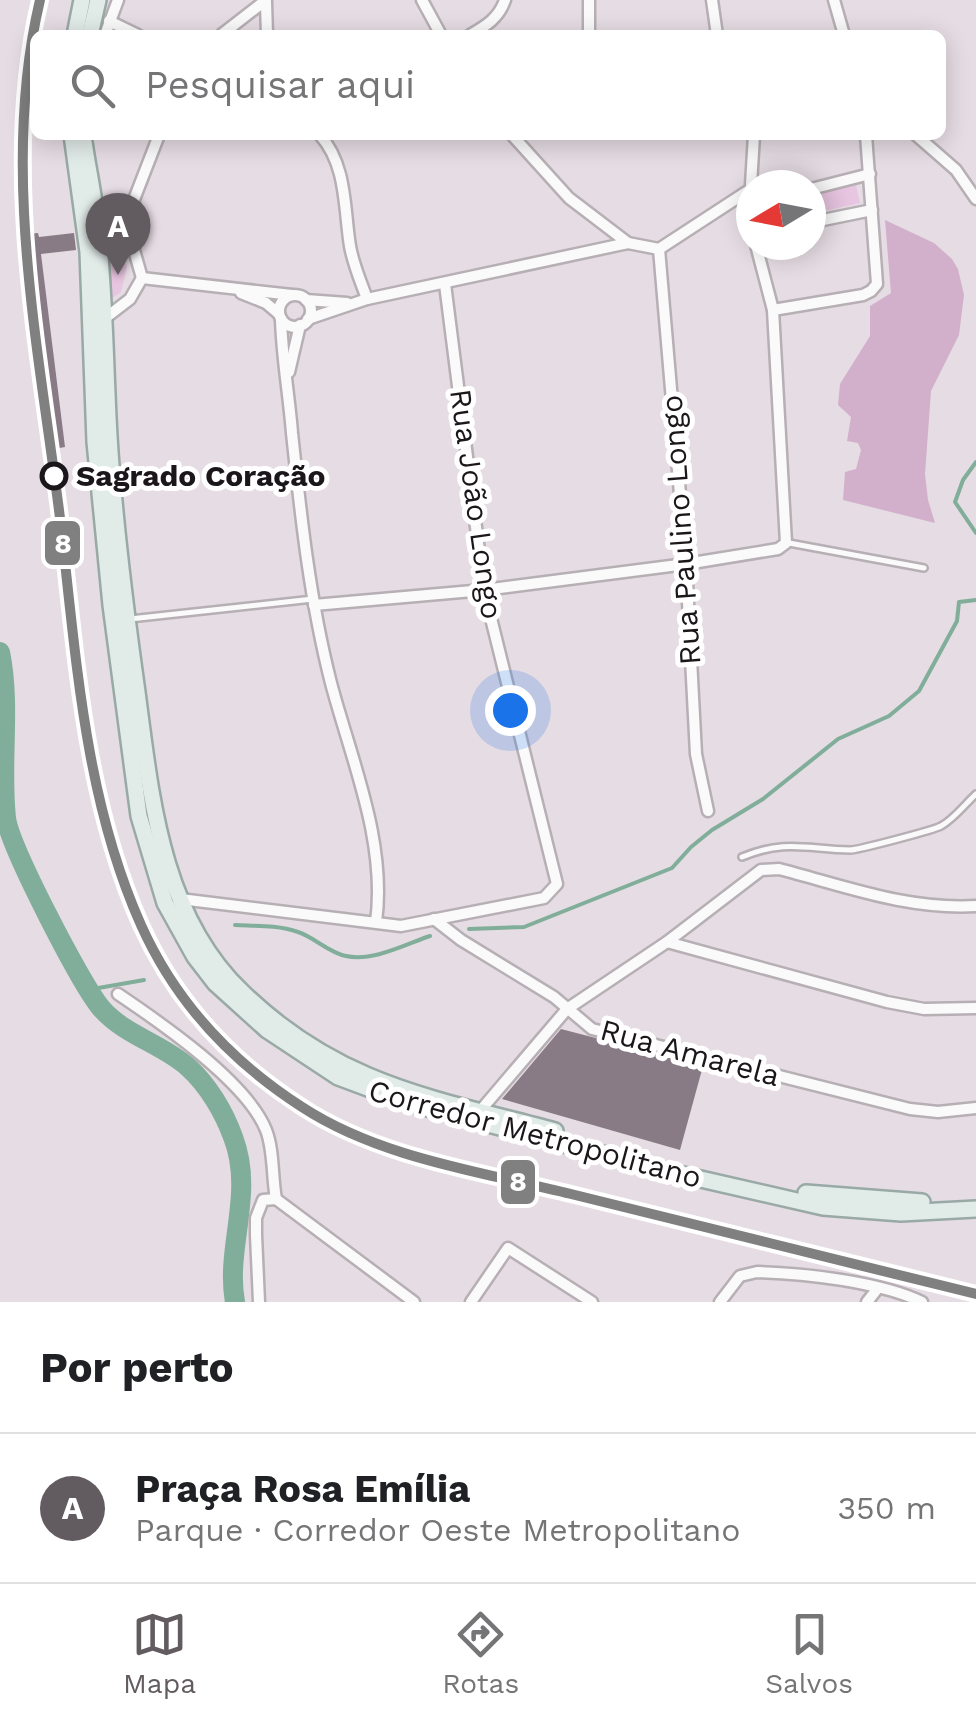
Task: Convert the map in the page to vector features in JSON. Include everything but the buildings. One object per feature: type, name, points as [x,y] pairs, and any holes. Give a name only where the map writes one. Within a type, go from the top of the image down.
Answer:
[{"type":"main road","points":[[77,30],[82,0]]},
{"type":"main road","points":[[91,30],[98,0]]},
{"type":"main road","name":"Corredor Metropolitano","points":[[73,140],[91,224],[88,296],[95,442],[111,606],[140,822],[165,903],[215,984],[267,1030],[338,1077],[378,1094],[735,1188],[823,1207],[900,1212],[976,1209]]},
{"type":"main road","points":[[83,140],[103,320],[109,441],[127,620],[156,818],[162,849],[180,899],[204,948],[231,981],[311,1048],[377,1081],[775,1189],[875,1201],[976,1200]]},
{"type":"main road","points":[[88,296],[96,315],[103,320]]},
{"type":"main road","points":[[140,822],[170,893],[180,899]]},
{"type":"street","points":[[107,30],[118,0]]},
{"type":"street","points":[[422,0],[438,30]]},
{"type":"street","points":[[479,30],[502,11],[505,0]]},
{"type":"street","points":[[588,0],[589,30]]},
{"type":"street","points":[[712,0],[716,30]]},
{"type":"street","points":[[834,0],[843,30]]},
{"type":"street","points":[[228,30],[267,1]]},
{"type":"street","points":[[267,1],[267,30]]},
{"type":"street","points":[[110,20],[129,30]]},
{"type":"street","points":[[123,228],[157,140]]},
{"type":"street","points":[[324,140],[339,170],[350,251],[367,299]]},
{"type":"street","points":[[516,140],[568,198],[628,243]]},
{"type":"street","points":[[752,170],[754,140]]},
{"type":"street","points":[[772,310],[862,295],[872,292],[877,284],[867,140]]},
{"type":"street","points":[[922,140],[956,170],[976,199]]},
{"type":"street","points":[[826,185],[870,174]]},
{"type":"street","points":[[231,289],[266,303],[290,325],[367,299],[628,243],[659,249],[736,197]]},
{"type":"street","points":[[826,219],[872,210]]},
{"type":"street","points":[[91,224],[123,228]]},
{"type":"street","points":[[103,320],[130,299],[142,278],[132,243],[123,228]]},
{"type":"street","name":"Rua Paulino Longo","points":[[659,249],[686,564],[696,754],[708,811]]},
{"type":"street","points":[[313,602],[484,590],[770,552],[786,543],[772,310],[760,260]]},
{"type":"street","points":[[142,278],[353,304]]},
{"type":"street","name":"Rua João Longo","points":[[434,919],[550,895],[557,884],[484,590],[446,284]]},
{"type":"street","points":[[292,295],[283,300],[280,316],[304,547],[331,683],[357,769],[374,852],[379,904],[376,922]]},
{"type":"street","points":[[287,383],[292,346],[310,309],[306,300]]},
{"type":"street","points":[[480,1111],[567,1009],[667,942],[752,876],[769,868],[915,905],[976,906]]},
{"type":"street","points":[[180,899],[401,926],[434,919]]},
{"type":"street","name":"Rua Amarela","points":[[434,919],[592,1029],[910,1110],[976,1108]]},
{"type":"street","points":[[667,942],[924,1010],[976,1008]]},
{"type":"street","points":[[118,994],[227,1078],[255,1108],[268,1133],[276,1199]]},
{"type":"street","points":[[260,1302],[256,1218],[263,1200],[276,1199],[414,1302]]},
{"type":"street","points":[[471,1302],[508,1248],[592,1302]]},
{"type":"street","points":[[720,1302],[733,1283],[747,1273],[779,1273],[878,1288],[901,1292],[922,1302]]},
{"type":"street","points":[[867,1302],[878,1288]]},
{"type":"lane","points":[[786,543],[924,568]]},
{"type":"lane","points":[[127,620],[313,602]]},
{"type":"lane","points":[[742,858],[770,847],[853,850],[880,844],[943,826],[976,794]]},
{"type":"shaded area","points":[[856,185],[860,203],[826,210],[826,192]]},
{"type":"shaded area","points":[[885,220],[934,243],[952,259],[964,295],[959,335],[931,391],[925,474],[935,523],[843,500],[845,472],[856,469],[861,450],[858,443],[847,441],[851,417],[838,405],[840,384],[870,336],[870,306],[891,293]]},
{"type":"shaded area","points":[[106,236],[117,241],[127,267],[121,292],[112,298]]},
{"type":"waterway","points":[[976,462],[963,480],[955,502],[976,533]]},
{"type":"waterway","points":[[469,929],[524,927],[672,868],[712,830],[763,799],[838,739],[889,716],[919,691],[957,621],[959,602],[976,600]]},
{"type":"waterway","points":[[0,652],[5,693],[6,818],[33,885],[101,1008],[188,1067],[215,1099],[233,1137],[241,1179],[233,1281],[235,1302]]},
{"type":"waterway","points":[[235,925],[290,930],[340,954],[356,957],[389,951],[430,936]]},
{"type":"waterway","points":[[87,990],[144,980]]},
{"type":"transit line","name":"8","points":[[35,30],[40,0]]},
{"type":"transit line","name":"8","points":[[30,58],[23,128],[27,259],[85,725],[122,877],[155,953],[188,1004],[229,1050],[276,1089],[364,1139],[467,1170],[976,1294]]},
{"type":"place","name":"Praça Rosa Emília","points":[[118,275]]},
{"type":"place","name":"Sagrado Coração","points":[[54,476]]}]
